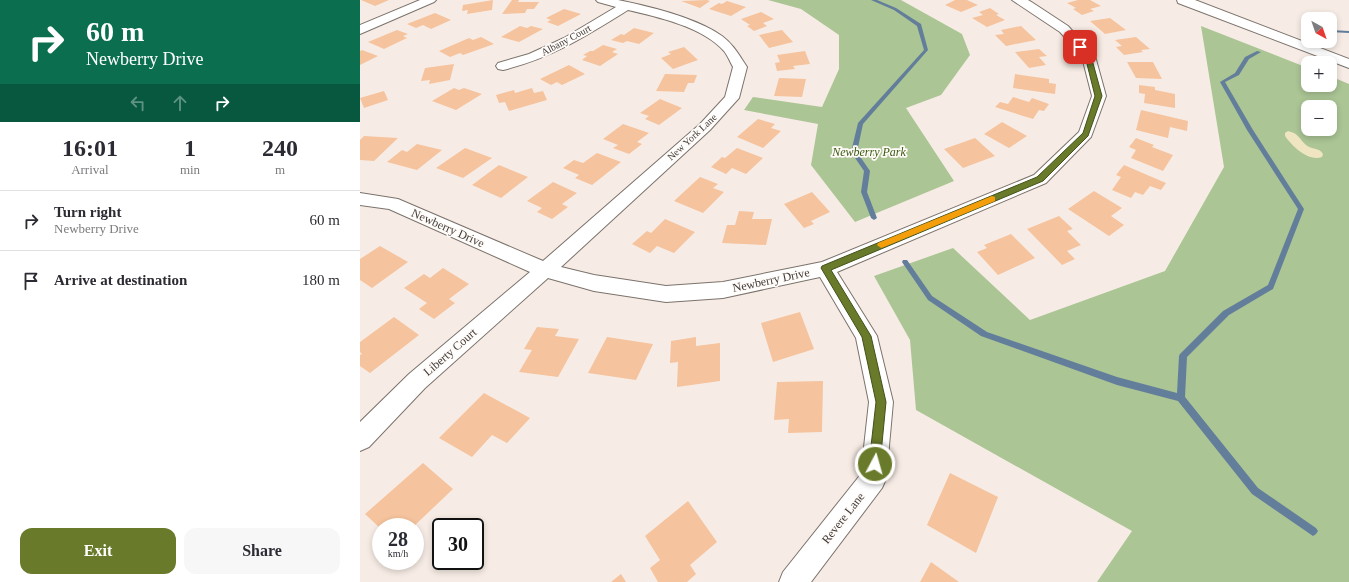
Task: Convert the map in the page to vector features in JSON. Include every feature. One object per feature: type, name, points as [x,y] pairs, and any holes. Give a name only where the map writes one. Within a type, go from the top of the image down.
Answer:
[{"type":"street","points":[[360,30],[430,0]]},
{"type":"street","name":"New York Lane","points":[[545,270],[616,205],[706,127],[732,98],[740,67],[728,48],[704,30],[684,22],[602,0]]},
{"type":"street","name":"Newberry Drive","points":[[360,199],[392,203],[545,270],[594,283],[666,294],[723,290],[825,268],[1040,179],[1086,134],[1099,96],[1088,56],[1064,29],[1029,5],[1018,0]]},
{"type":"street","points":[[1183,0],[1349,64]]},
{"type":"street","name":"Albany Court","points":[[503,66],[534,57],[569,41],[626,6]]},
{"type":"street","name":"Revere Lane","points":[[793,582],[873,479],[876,456],[881,402],[866,336],[825,268]]},
{"type":"street","name":"Liberty Court","points":[[360,439],[417,381],[545,270]]},
{"type":"green space","name":"Newberry Park","points":[[768,0],[901,0],[962,34],[970,55],[941,95],[906,108],[954,181],[855,222],[811,165],[818,124],[744,110],[753,97],[822,107],[839,69],[839,35],[801,9]]},
{"type":"green space","points":[[1201,26],[1301,65],[1301,92],[1337,92],[1337,79],[1349,84],[1349,582],[1097,582],[1132,531],[916,410],[910,340],[874,276],[953,248],[1030,320],[1165,271],[1224,167]]},
{"type":"sand","points":[[1288,131],[1297,135],[1308,147],[1320,150],[1323,154],[1322,157],[1311,157],[1301,152],[1285,136],[1285,133]]},
{"type":"building","points":[[361,0],[389,0],[375,6]]},
{"type":"building","points":[[493,0],[492,10],[467,14],[468,10],[462,11],[463,5]]},
{"type":"building","points":[[512,0],[519,0],[518,2],[539,2],[534,9],[527,9],[525,13],[502,14]]},
{"type":"building","points":[[955,0],[967,0],[978,5],[961,12],[945,5]]},
{"type":"building","points":[[1078,0],[1090,0],[1101,6],[1090,9],[1094,11],[1082,15],[1073,9],[1076,8],[1067,3]]},
{"type":"building","points":[[681,1],[710,1],[700,8]]},
{"type":"building","points":[[727,1],[746,7],[731,16],[709,9],[719,3],[722,4]]},
{"type":"building","points":[[990,8],[999,14],[996,15],[1005,20],[987,27],[972,18],[983,15],[979,12]]},
{"type":"building","points":[[564,9],[581,14],[558,26],[547,22],[551,20],[546,18]]},
{"type":"building","points":[[761,12],[774,19],[763,23],[767,26],[754,31],[747,26],[750,25],[741,19]]},
{"type":"building","points":[[435,13],[451,20],[431,29],[423,25],[416,28],[407,24]]},
{"type":"building","points":[[1110,18],[1126,30],[1105,34],[1090,21]]},
{"type":"building","points":[[520,26],[527,28],[531,26],[543,29],[519,42],[501,37]]},
{"type":"building","points":[[1021,26],[1036,40],[1006,46],[995,35],[1004,34],[1001,30]]},
{"type":"building","points":[[634,28],[654,33],[639,44],[627,41],[623,43],[611,40],[621,34],[624,35]]},
{"type":"building","points":[[397,30],[408,34],[403,36],[407,38],[384,49],[368,42]]},
{"type":"building","points":[[782,30],[793,42],[769,48],[759,35]]},
{"type":"building","points":[[481,37],[494,44],[463,55],[460,53],[450,57],[439,51],[469,38],[473,40]]},
{"type":"building","points":[[1136,37],[1150,49],[1141,50],[1143,52],[1124,55],[1116,47],[1122,46],[1115,40]]},
{"type":"building","points":[[603,45],[617,49],[612,52],[618,54],[600,66],[582,60],[587,56],[583,55]]},
{"type":"building","points":[[684,47],[698,60],[673,69],[661,58],[671,54],[668,52]]},
{"type":"building","points":[[1039,49],[1047,56],[1039,57],[1046,65],[1029,68],[1015,52]]},
{"type":"building","points":[[362,50],[378,56],[360,65],[360,51]]},
{"type":"building","points":[[805,51],[810,64],[793,66],[795,69],[777,71],[775,63],[780,62],[777,55]]},
{"type":"building","points":[[1127,62],[1153,62],[1162,79],[1136,78]]},
{"type":"building","points":[[454,64],[450,80],[429,84],[430,80],[421,81],[425,68]]},
{"type":"building","points":[[569,65],[585,74],[562,85],[557,82],[551,85],[540,79]]},
{"type":"building","points":[[665,74],[697,75],[694,83],[688,83],[684,92],[656,91]]},
{"type":"building","points":[[1015,74],[1049,79],[1049,83],[1056,84],[1055,94],[1013,88]]},
{"type":"building","points":[[779,78],[806,79],[802,97],[774,96]]},
{"type":"building","points":[[1139,85],[1155,87],[1155,90],[1175,94],[1175,108],[1144,103],[1145,94],[1139,93]]},
{"type":"building","points":[[454,88],[459,90],[464,88],[482,94],[456,110],[432,101]]},
{"type":"building","points":[[532,88],[534,93],[543,91],[547,100],[509,111],[505,102],[499,103],[496,95],[514,90],[515,93]]},
{"type":"building","points":[[384,91],[388,100],[364,108],[360,98]]},
{"type":"building","points":[[1013,97],[1029,102],[1032,98],[1049,104],[1044,111],[1039,110],[1033,119],[995,107],[1000,102],[1008,104]]},
{"type":"building","points":[[660,99],[682,108],[659,125],[645,119],[649,116],[640,113]]},
{"type":"building","points":[[1141,110],[1188,121],[1187,131],[1170,127],[1168,138],[1136,130]]},
{"type":"building","points":[[758,119],[775,124],[771,128],[781,131],[763,148],[737,137]]},
{"type":"building","points":[[1002,122],[1027,136],[1009,148],[984,134]]},
{"type":"building","points":[[623,124],[649,133],[637,142],[642,144],[629,154],[613,148],[618,145],[603,139]]},
{"type":"building","points":[[364,136],[398,138],[374,161],[360,160],[360,140]]},
{"type":"building","points":[[975,138],[995,156],[963,168],[944,149]]},
{"type":"building","points":[[1136,138],[1154,145],[1152,147],[1173,155],[1163,171],[1131,158],[1136,150],[1129,147]]},
{"type":"building","points":[[417,144],[442,150],[417,170],[387,162],[402,150],[407,152]]},
{"type":"building","points":[[465,148],[492,158],[463,178],[436,168]]},
{"type":"building","points":[[737,148],[763,158],[746,174],[732,168],[726,174],[711,167],[722,157],[725,158]]},
{"type":"building","points":[[597,153],[621,162],[592,185],[575,178],[579,175],[563,168],[574,160],[583,163]]},
{"type":"building","points":[[499,165],[528,177],[501,198],[472,185]]},
{"type":"building","points":[[1124,165],[1166,183],[1161,190],[1150,186],[1143,195],[1135,192],[1131,198],[1112,190],[1121,177],[1116,175]]},
{"type":"building","points":[[700,177],[718,184],[713,188],[724,192],[703,213],[674,201]]},
{"type":"building","points":[[553,182],[577,193],[562,204],[568,207],[552,219],[537,212],[542,208],[527,201]]},
{"type":"building","points":[[1094,191],[1122,208],[1111,216],[1124,225],[1109,236],[1068,209]]},
{"type":"building","points":[[812,192],[830,212],[811,221],[814,224],[804,228],[784,204]]},
{"type":"building","points":[[739,211],[754,212],[752,219],[772,219],[766,245],[722,243],[727,225],[735,225]]},
{"type":"building","points":[[1059,216],[1073,229],[1067,231],[1081,245],[1067,251],[1075,259],[1062,265],[1027,229]]},
{"type":"building","points":[[665,219],[695,232],[674,253],[657,246],[650,253],[632,244],[647,231],[651,233]]},
{"type":"building","points":[[1011,234],[1035,258],[998,275],[977,252],[987,248],[984,245]]},
{"type":"building","points":[[380,246],[408,262],[372,288],[360,280],[360,259]]},
{"type":"building","points":[[443,268],[469,284],[449,299],[455,303],[434,319],[419,309],[427,303],[404,288],[424,274],[430,278]]},
{"type":"building","points":[[800,312],[814,349],[773,362],[761,323]]},
{"type":"building","points":[[394,317],[419,335],[370,373],[360,366],[360,355],[362,354],[360,352],[360,342]]},
{"type":"building","points":[[537,327],[559,329],[555,336],[579,339],[558,377],[519,372],[532,350],[524,349]]},
{"type":"building","points":[[607,337],[653,344],[636,380],[588,373]]},
{"type":"building","points":[[696,337],[696,346],[720,343],[720,381],[677,387],[678,362],[670,363],[671,341]]},
{"type":"building","points":[[823,381],[822,432],[788,433],[789,419],[774,420],[777,382]]},
{"type":"building","points":[[484,393],[530,418],[507,443],[492,435],[472,457],[439,438]]},
{"type":"building","points":[[423,463],[453,489],[422,518],[372,518],[372,521],[365,514]]},
{"type":"building","points":[[950,473],[998,497],[976,553],[927,525]]},
{"type":"building","points":[[688,501],[717,542],[690,565],[696,574],[687,582],[658,582],[650,568],[660,560],[645,536]]},
{"type":"building","points":[[931,562],[959,582],[920,582]]},
{"type":"building","points":[[621,574],[626,582],[611,582]]},
{"type":"waterway","points":[[873,0],[895,9],[919,25],[926,50],[860,124],[854,152],[867,171],[864,192],[874,218]]},
{"type":"waterway","points":[[1337,31],[1349,32]]},
{"type":"waterway","points":[[1181,398],[1183,356],[1226,313],[1271,287],[1301,209],[1250,130],[1222,82],[1237,74],[1247,58],[1259,52]]},
{"type":"waterway","points":[[905,262],[930,298],[984,334],[1117,381],[1181,398]]},
{"type":"waterway","points":[[1181,398],[1255,491],[1313,531]]},
{"type":"slow traffic","points":[[881,245],[992,199]]},
{"type":"route","points":[[875,464],[881,402],[866,336],[825,268],[1040,179],[1086,134],[1099,96],[1088,56],[1080,47]]}]
